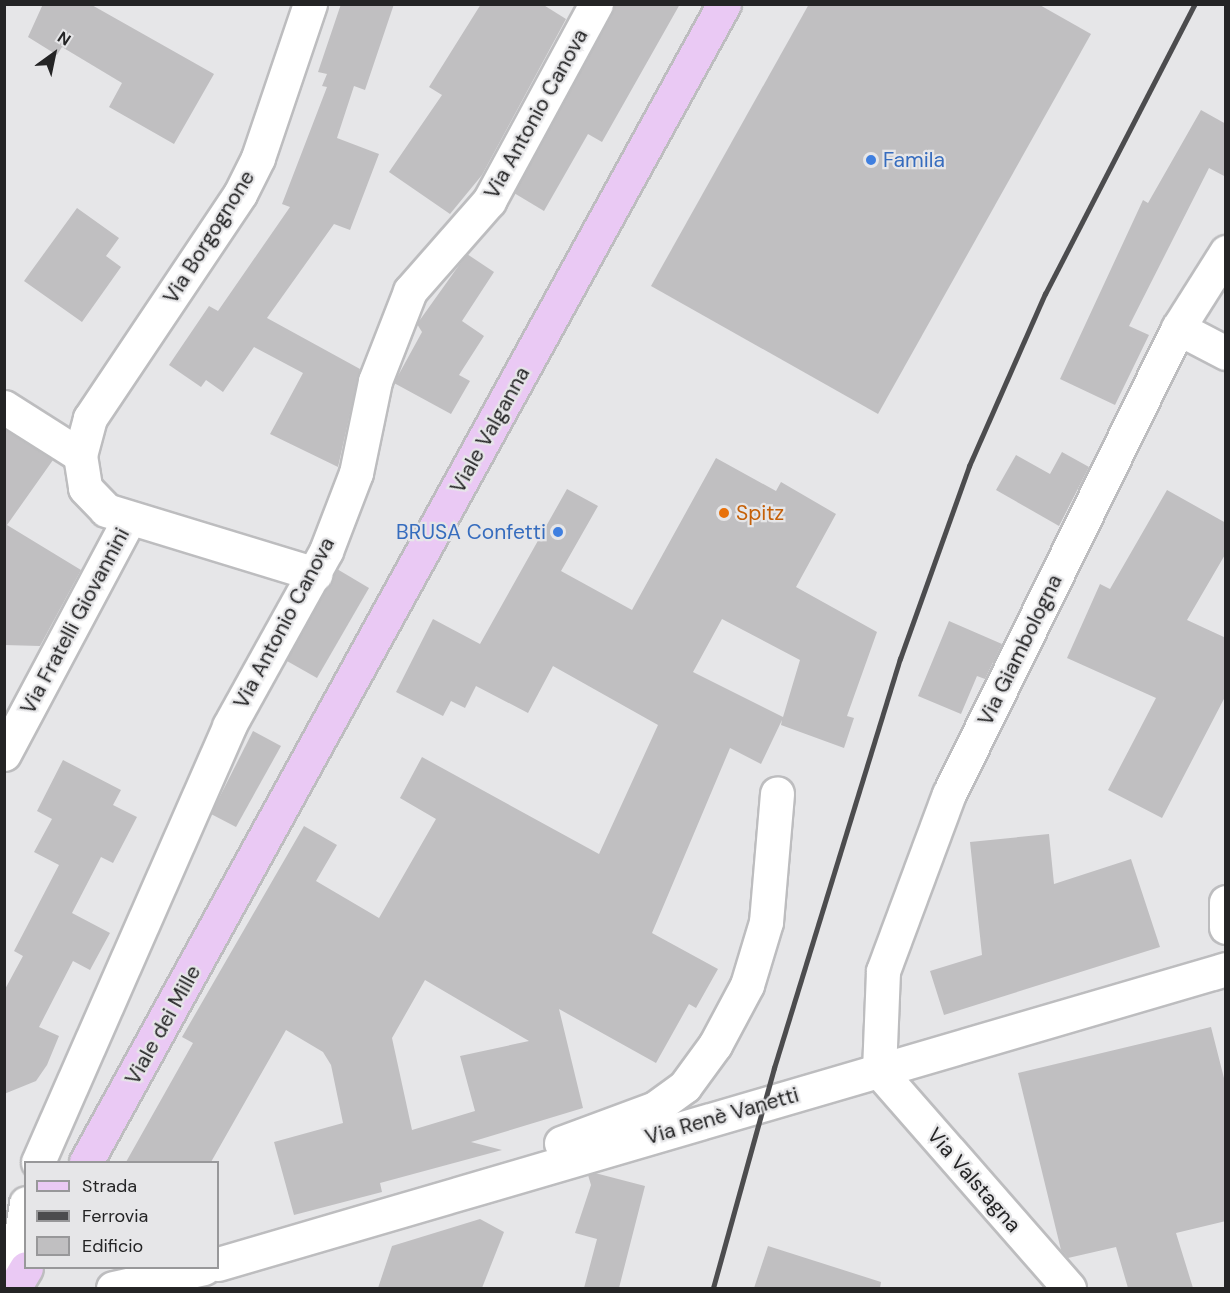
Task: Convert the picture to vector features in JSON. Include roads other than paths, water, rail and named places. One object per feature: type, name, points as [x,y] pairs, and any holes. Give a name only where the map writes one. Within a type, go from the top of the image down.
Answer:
[{"type":"main road","name":"Viale Valganna","points":[[240,887],[724,4]]},
{"type":"main road","name":"Viale dei Mille","points":[[87,1161],[240,887]]},
{"type":"main road","points":[[13,1288],[25,1269]]},
{"type":"street","name":"Via Borgognone","points":[[310,4],[258,158],[240,194],[90,418],[80,455],[85,488],[106,510],[129,519],[315,574]]},
{"type":"street","name":"Via Antonio Canova","points":[[38,1161],[229,726],[315,574],[356,473],[375,381],[410,291],[489,201],[596,4]]},
{"type":"street","name":"Via Giambologna","points":[[879,1071],[883,971],[949,794],[1178,328],[1226,252]]},
{"type":"street","points":[[1178,328],[1226,353]]},
{"type":"street","points":[[4,407],[80,455]]},
{"type":"street","name":"Via Fratelli Giovannini","points":[[4,754],[129,519]]},
{"type":"street","points":[[537,1170],[555,1145],[655,1108],[685,1086],[715,1045],[747,985],[766,922],[777,793]]},
{"type":"street","points":[[1226,902],[1226,927]]},
{"type":"street","name":"Via Renè Vanetti","points":[[219,1264],[1226,969]]},
{"type":"street","name":"Via Valstagna","points":[[879,1071],[1069,1288]]},
{"type":"street","points":[[13,1288],[24,1216]]},
{"type":"street","points":[[113,1288],[198,1269]]},
{"type":"street","points":[[203,1269],[209,1288]]},
{"type":"railway","points":[[713,1288],[774,1068],[900,659],[969,466],[1045,294],[1195,4]]},
{"type":"place","name":"Famila","points":[[871,160]]},
{"type":"place","name":"Spitz","points":[[724,513]]},
{"type":"place","name":"BRUSA Confetti","points":[[558,532]]}]
